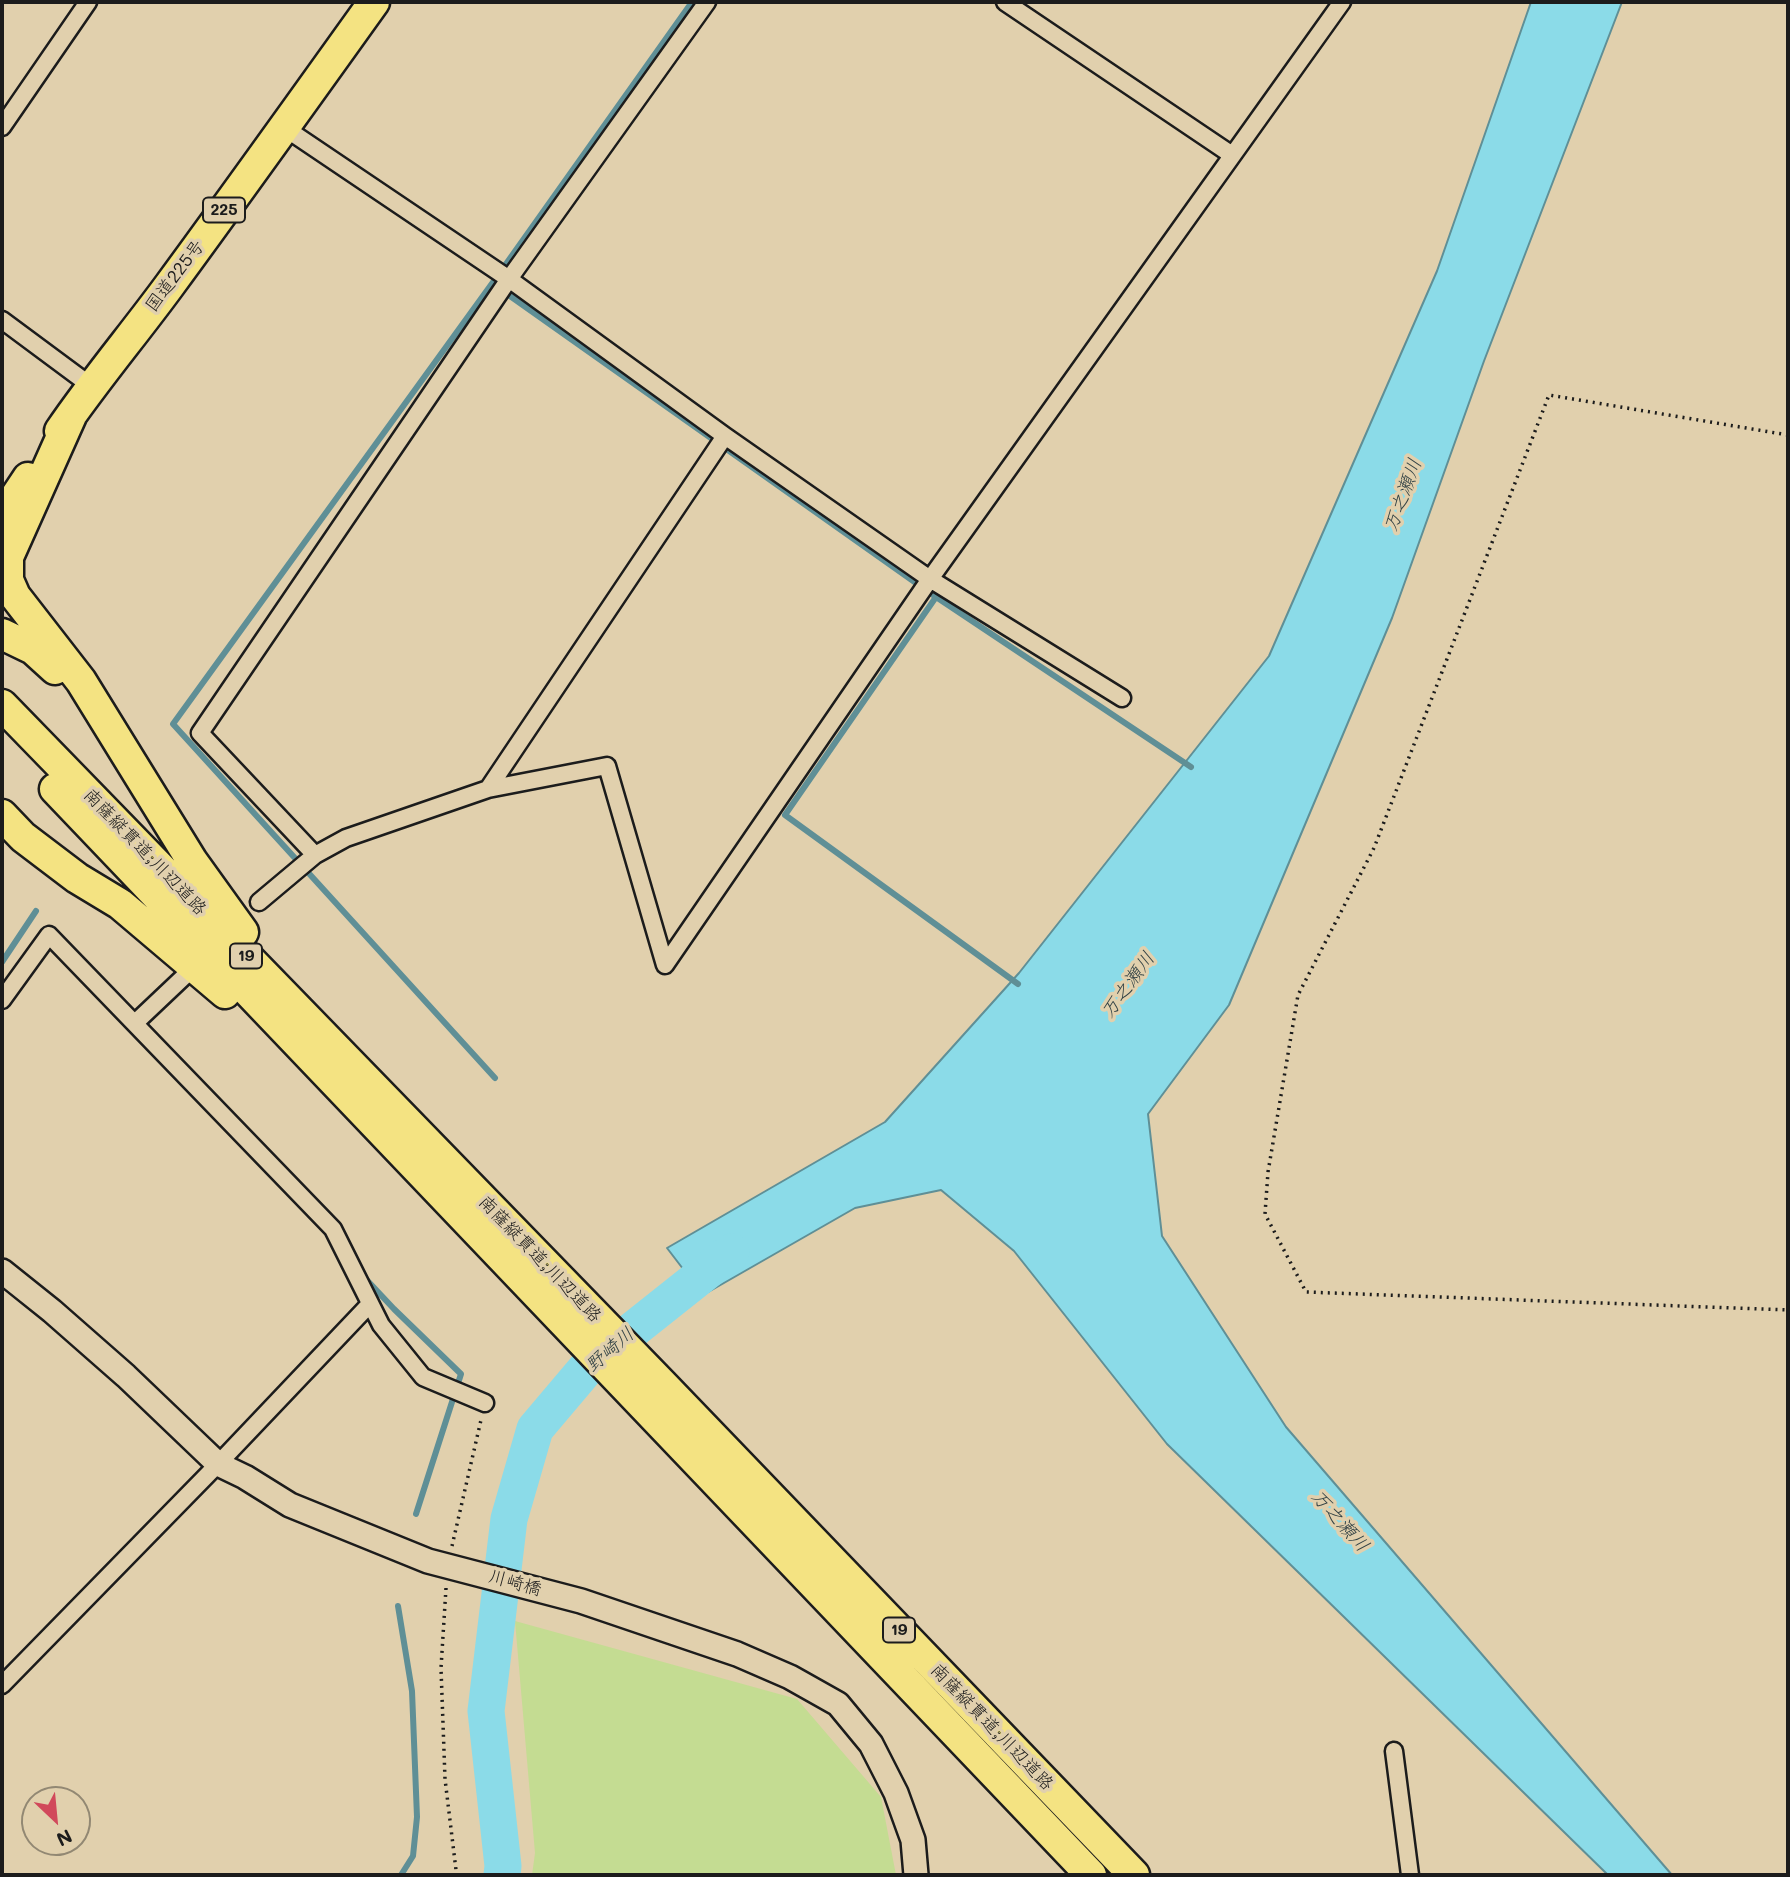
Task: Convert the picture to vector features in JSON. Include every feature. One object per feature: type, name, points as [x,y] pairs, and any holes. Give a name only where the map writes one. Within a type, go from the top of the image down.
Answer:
[{"type":"highway","name":"国道225号","points":[[2,517],[91,386],[166,290],[374,2]]},
{"type":"highway","points":[[2,492],[71,416]]},
{"type":"highway","name":"19","points":[[71,416],[8,557],[8,580],[15,596],[81,681],[192,861],[246,936],[347,1039],[491,1208]]},
{"type":"highway","name":"19","points":[[2,634],[33,649],[62,675],[109,730]]},
{"type":"highway","name":"南薩縦貫道;川辺道路","points":[[2,705],[491,1208],[564,1304]]},
{"type":"highway","name":"南薩縦貫道;川辺道路","points":[[2,733],[462,1217],[564,1304],[1134,1875]]},
{"type":"highway","name":"19","points":[[2,815],[23,837],[78,878],[120,904],[205,975],[293,1054],[462,1217]]},
{"type":"highway","name":"南薩縦貫道;川辺道路","points":[[653,1395],[1091,1875]]},
{"type":"street","points":[[2,127],[88,2]]},
{"type":"street","points":[[315,855],[200,733],[509,279],[707,2]]},
{"type":"street","points":[[1005,2],[1232,155]]},
{"type":"street","points":[[259,902],[315,855],[346,838],[488,789],[607,765],[665,965],[930,579],[1342,2]]},
{"type":"street","points":[[285,128],[509,279],[721,441],[930,579],[1122,698]]},
{"type":"street","points":[[2,320],[91,386]]},
{"type":"street","points":[[488,789],[721,441]]},
{"type":"street","points":[[2,1000],[49,935],[333,1229],[369,1305],[404,1356],[423,1377],[485,1403]]},
{"type":"street","points":[[135,1023],[191,970]]},
{"type":"street","name":"川崎橋","points":[[2,1271],[89,1343],[218,1464],[290,1505],[428,1561],[448,1564],[581,1601],[737,1654],[790,1677],[838,1704],[871,1744],[896,1793],[913,1840],[916,1875]]},
{"type":"street","points":[[2,1685],[369,1305]]},
{"type":"street","points":[[1394,1751],[1410,1875]]},
{"type":"path","points":[[1788,436],[1549,395],[1374,848],[1298,995],[1268,1172],[1265,1213],[1306,1292],[1788,1310]]},
{"type":"path","points":[[454,1875],[456,1870],[445,1779],[441,1668],[448,1564],[485,1403]]},
{"type":"green space","points":[[515,1621],[797,1699],[881,1797],[896,1875],[532,1875],[535,1853]]},
{"type":"water","name":"万之瀬川","points":[[1531,2],[1622,2],[1484,361],[1392,618],[1229,1005],[1148,1114],[1162,1236],[1286,1427],[1672,1875],[1608,1875],[1167,1444],[1014,1251],[941,1190],[855,1208],[703,1295],[667,1248],[885,1122],[1019,973],[1269,656],[1437,271]]},
{"type":"waterway","points":[[506,264],[692,2]]},
{"type":"waterway","points":[[495,1078],[173,724],[496,278]]},
{"type":"waterway","points":[[510,296],[916,583]]},
{"type":"waterway","points":[[929,592],[936,597],[785,815],[1018,984]]},
{"type":"waterway","points":[[936,597],[1191,767]]},
{"type":"waterway","points":[[2,962],[36,911]]},
{"type":"waterway","name":"野崎川","points":[[502,1875],[486,1711],[509,1519],[535,1429],[590,1364],[731,1252]]},
{"type":"waterway","points":[[364,1277],[461,1374],[416,1514]]},
{"type":"waterway","points":[[398,1606],[412,1691],[417,1817],[413,1856],[401,1875]]}]
